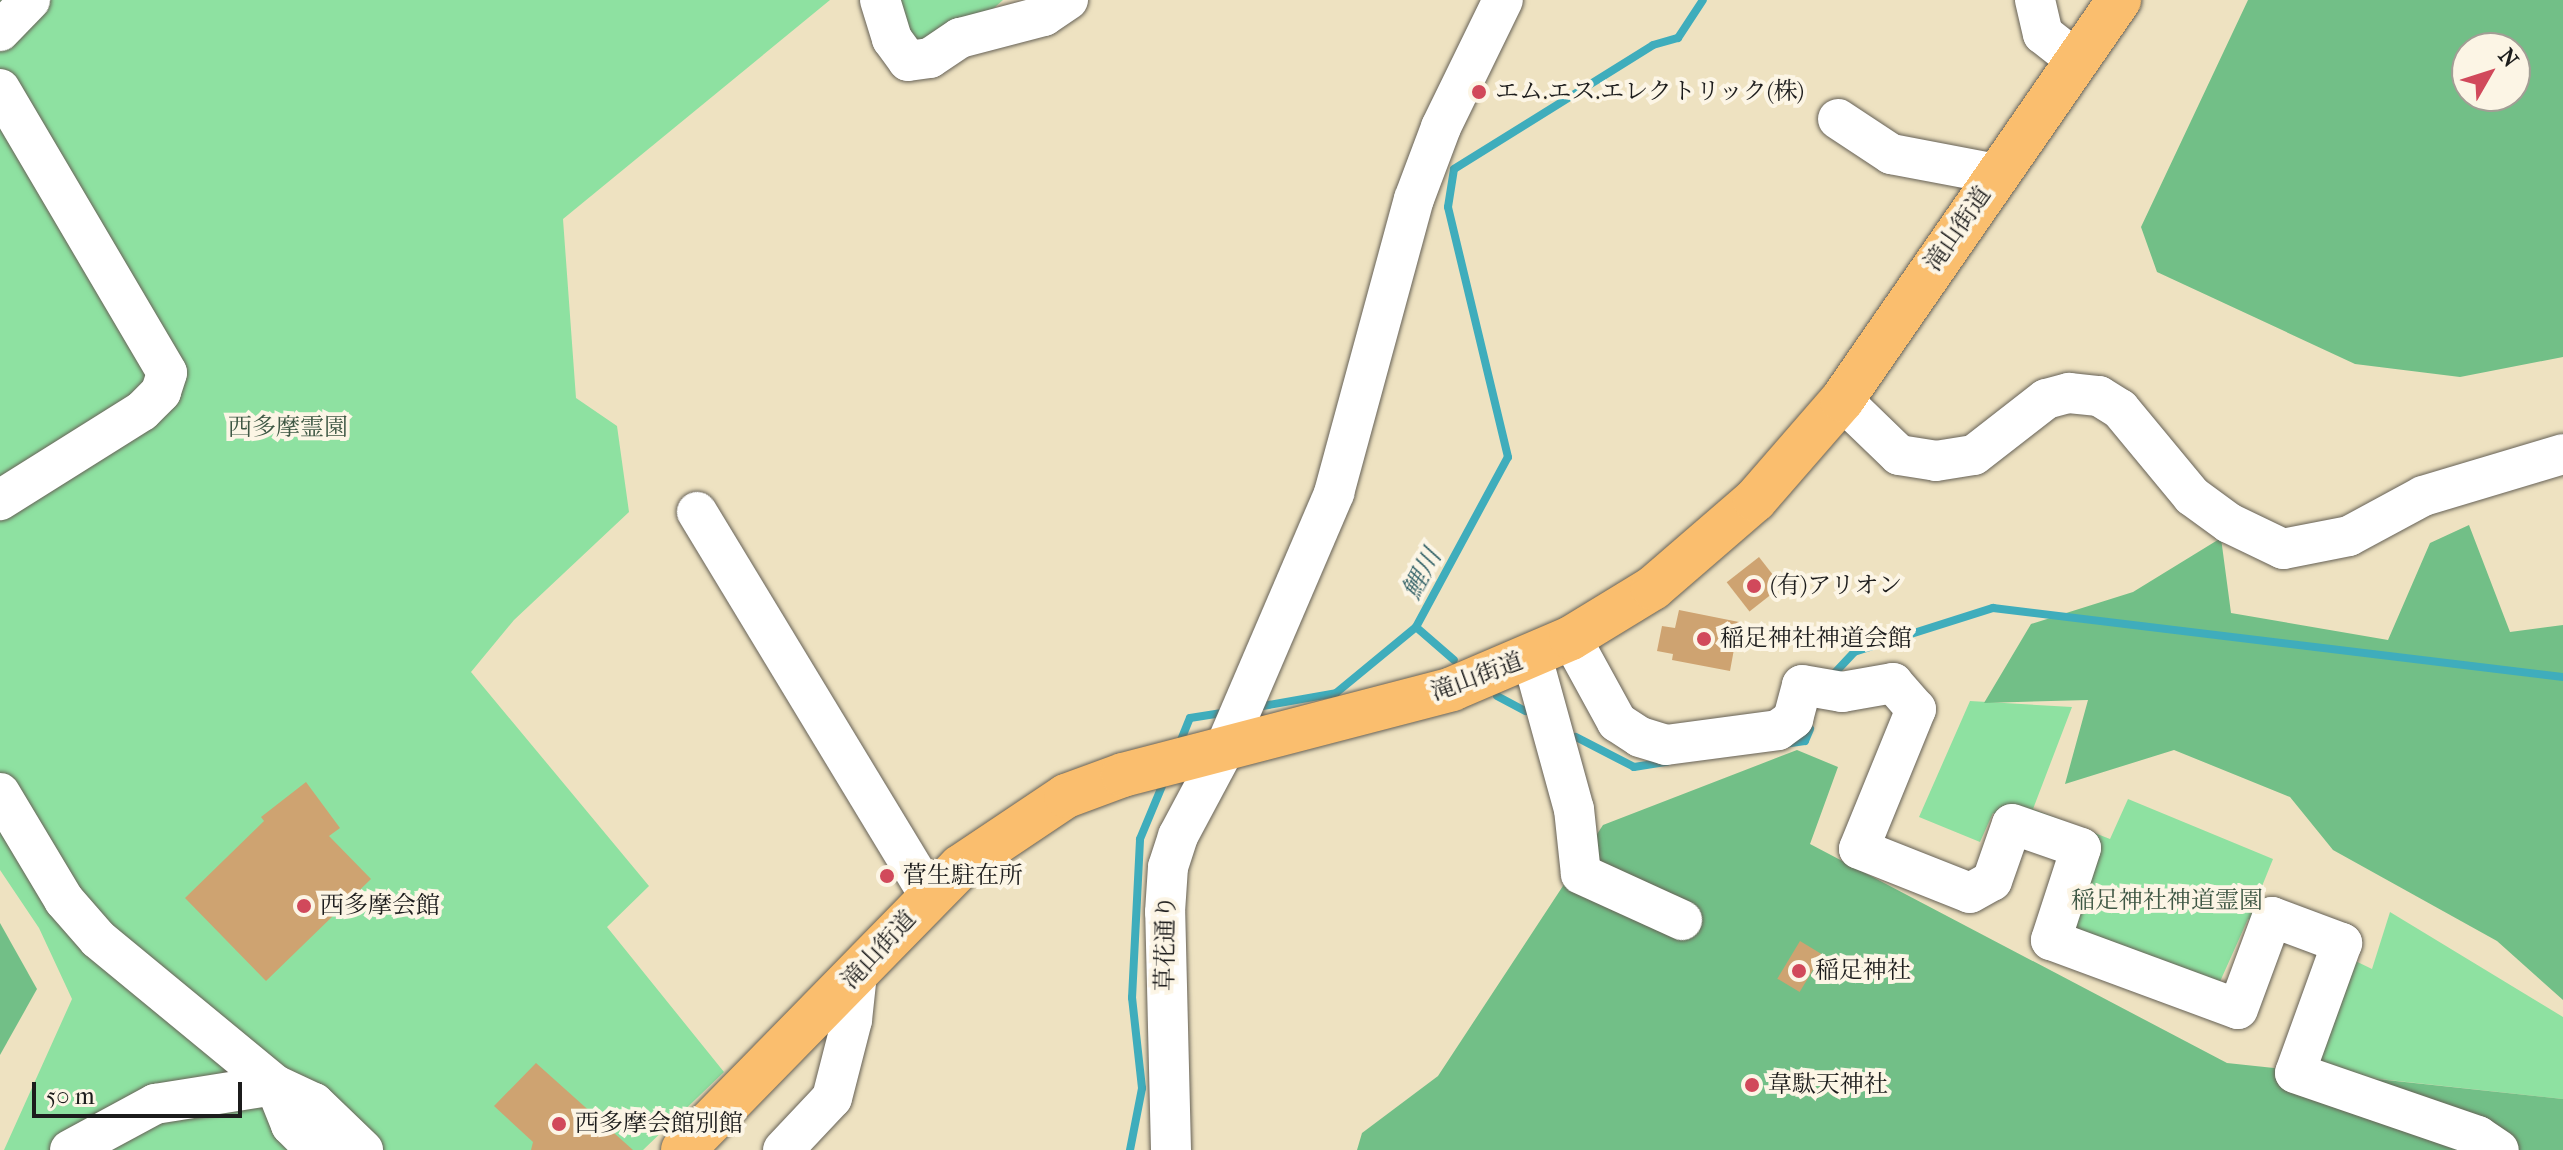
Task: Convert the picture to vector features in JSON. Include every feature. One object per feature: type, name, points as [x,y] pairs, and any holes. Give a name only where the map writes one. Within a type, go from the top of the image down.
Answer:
[{"type":"highway","name":"滝山街道","points":[[683,1150],[930,896],[1012,827],[1066,796],[1219,743],[1452,689],[1571,638],[1653,588],[1755,500],[1842,400],[2119,0]]},
{"type":"street","points":[[0,31],[30,0]]},
{"type":"street","points":[[880,0],[892,39],[908,61],[930,58],[960,38],[1044,16],[1068,0]]},
{"type":"street","points":[[2035,0],[2043,34],[2076,60]]},
{"type":"street","name":"草花通り","points":[[1171,1150],[1165,912],[1168,867],[1184,821],[1334,493],[1414,199],[1490,9]]},
{"type":"street","points":[[0,89],[167,373],[161,392],[142,411],[0,500]]},
{"type":"street","points":[[1838,119],[1891,154],[1997,174]]},
{"type":"street","points":[[1842,400],[1899,455],[1936,461],[1974,455],[2046,399],[2069,393],[2099,396],[2120,409],[2192,496],[2229,523],[2283,549],[2349,536],[2423,496],[2563,454]]},
{"type":"street","points":[[697,512],[930,896]]},
{"type":"street","points":[[1571,638],[1617,722],[1640,737],[1666,745],[1778,730],[1793,719],[1802,685],[1842,692],[1893,683],[1916,709],[1859,849],[1970,893],[1992,881],[2012,824],[2081,848],[2051,940],[2238,1009],[2272,917],[2342,943],[2295,1073],[2478,1136],[2499,1150]]},
{"type":"street","points":[[1532,657],[1574,809],[1581,874],[1682,920]]},
{"type":"street","points":[[0,793],[64,900],[98,939],[275,1085],[314,1103],[363,1150]]},
{"type":"street","points":[[783,1150],[832,1098],[852,1020],[857,973]]},
{"type":"street","points":[[70,1150],[155,1104],[275,1085]]},
{"type":"street","points":[[275,1085],[291,1125],[316,1150]]},
{"type":"green space","name":"西多摩霊園","points":[[0,0],[830,0],[563,219],[576,398],[617,426],[629,512],[514,620],[471,672],[649,886],[607,927],[724,1072],[643,1150],[4,1150],[72,999],[39,928],[0,870]]},
{"type":"green space","points":[[892,0],[1003,0],[977,23],[937,45],[911,38]]},
{"type":"green space","points":[[2248,0],[2563,0],[2563,357],[2460,377],[2355,364],[2157,272],[2141,227]]},
{"type":"green space","points":[[2469,525],[2510,632],[2563,625],[2563,1000],[2497,941],[2333,850],[2290,797],[2174,750],[2065,784],[2088,700],[1984,703],[2031,624],[2133,592],[2221,538],[2231,613],[2388,640],[2430,543]]},
{"type":"green space","name":"稲足神社神道霊園","points":[[1970,701],[2072,707],[2033,809],[2110,839],[2128,799],[2273,859],[2252,911],[2372,969],[2390,912],[2563,1017],[2563,1099],[2315,1072],[2349,970],[2248,919],[2210,1004],[2061,943],[2088,853],[1993,813],[1980,842],[1919,817]]},
{"type":"green space","points":[[1797,750],[1838,767],[1810,844],[2227,1063],[2563,1099],[2563,1150],[1357,1150],[1362,1133],[1438,1076],[1603,825]]},
{"type":"green space","points":[[0,923],[37,989],[0,1055]]},
{"type":"building","points":[[1759,557],[1782,586],[1749,611],[1727,582]]},
{"type":"building","points":[[1679,610],[1739,622],[1730,671],[1672,660],[1673,654],[1657,651],[1662,626],[1675,628]]},
{"type":"building","name":"西多摩会館","points":[[306,782],[340,828],[329,836],[371,879],[266,981],[185,898],[264,821],[261,817]]},
{"type":"building","points":[[1800,941],[1822,954],[1800,992],[1777,979]]},
{"type":"building","name":"西多摩会館別館","points":[[536,1063],[633,1150],[531,1150],[533,1142],[494,1106]]},
{"type":"waterway","name":"鯉川","points":[[1257,707],[1336,693],[1416,627],[1508,457],[1448,207],[1454,169],[1653,45],[1678,38],[1703,0]]},
{"type":"waterway","points":[[1830,678],[1854,652],[1993,608],[2563,677]]},
{"type":"waterway","points":[[1416,627],[1454,660]]},
{"type":"waterway","points":[[1497,696],[1525,711]]},
{"type":"waterway","name":"鯉川","points":[[1179,745],[1190,718],[1227,712]]},
{"type":"waterway","points":[[1784,744],[1805,741],[1810,729]]},
{"type":"waterway","points":[[1576,737],[1634,767],[1667,762]]},
{"type":"waterway","name":"鯉川","points":[[1130,1150],[1142,1088],[1132,998],[1140,839],[1165,779]]},
{"type":"place","name":"エム.エス.エレクトリック(株)","points":[[1479,92]]},
{"type":"place","name":"(有)アリオン","points":[[1754,586]]},
{"type":"place","name":"稲足神社神道会館","points":[[1704,639]]},
{"type":"place","name":"菅生駐在所","points":[[887,876]]},
{"type":"place","name":"西多摩会館","points":[[304,906]]},
{"type":"place","name":"稲足神社","points":[[1799,971]]},
{"type":"place","name":"韋駄天神社","points":[[1752,1085]]},
{"type":"place","name":"西多摩会館別館","points":[[559,1124]]}]
